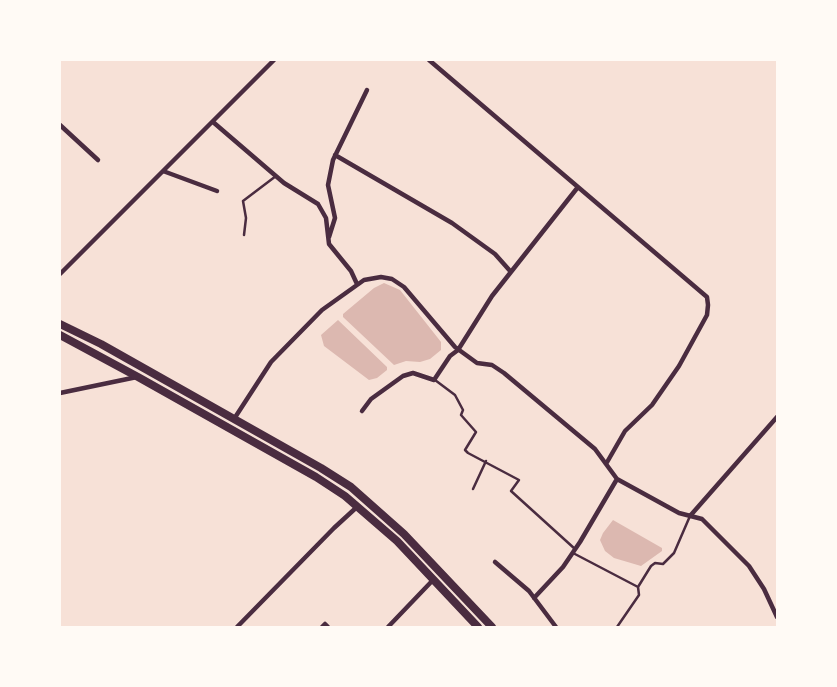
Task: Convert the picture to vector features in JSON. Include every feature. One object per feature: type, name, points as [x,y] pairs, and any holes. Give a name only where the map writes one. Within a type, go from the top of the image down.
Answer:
[{"type":"highway","points":[[60,324],[101,344],[321,468],[365,498],[404,534],[492,627]]},
{"type":"highway","points":[[60,336],[138,377],[316,477],[359,506],[391,535],[478,627]]},
{"type":"street","points":[[60,274],[274,60]]},
{"type":"street","points":[[429,60],[707,297],[707,315],[679,366],[652,405],[626,431],[606,464]]},
{"type":"street","points":[[328,238],[335,218],[328,185],[335,155],[368,90]]},
{"type":"street","points":[[213,122],[276,176],[318,204],[326,218],[328,238],[332,249],[346,265],[357,284]]},
{"type":"street","points":[[60,125],[98,160]]},
{"type":"street","points":[[335,155],[452,223],[495,254],[511,272]]},
{"type":"street","points":[[163,171],[217,191]]},
{"type":"street","points":[[362,411],[371,399],[403,376],[413,373],[434,380],[450,356],[458,350],[492,296],[578,187]]},
{"type":"street","points":[[234,419],[271,362],[322,310],[357,284],[375,277],[396,281],[458,350],[477,364],[492,365],[504,373],[595,449],[617,479],[679,513],[702,519],[749,566],[764,589],[777,617]]},
{"type":"street","points":[[60,393],[138,377]]},
{"type":"street","points":[[690,516],[777,417]]},
{"type":"street","points":[[534,598],[574,551],[617,479]]},
{"type":"street","points":[[237,627],[334,528],[359,506]]},
{"type":"street","points":[[495,562],[529,591],[556,627]]},
{"type":"street","points":[[388,627],[433,580]]},
{"type":"street","points":[[322,627],[325,624],[328,627]]},
{"type":"lane","points":[[244,235],[246,218],[243,201],[276,176]]},
{"type":"lane","points":[[434,380],[455,395],[464,410],[460,415],[476,432],[466,450],[519,480],[511,491],[574,551],[638,587]]},
{"type":"lane","points":[[473,489],[487,461]]},
{"type":"lane","points":[[617,627],[639,595],[638,587],[651,566],[655,563],[663,564],[674,553],[690,516]]},
{"type":"shaded area","points":[[384,283],[400,290],[441,342],[441,350],[430,359],[420,362],[406,361],[394,365],[343,317],[343,314],[374,288]]},
{"type":"shaded area","points":[[338,320],[387,367],[387,370],[377,378],[369,380],[324,346],[321,335]]},
{"type":"shaded area","points":[[613,520],[662,548],[662,551],[641,566],[614,558],[605,551],[600,540]]}]
